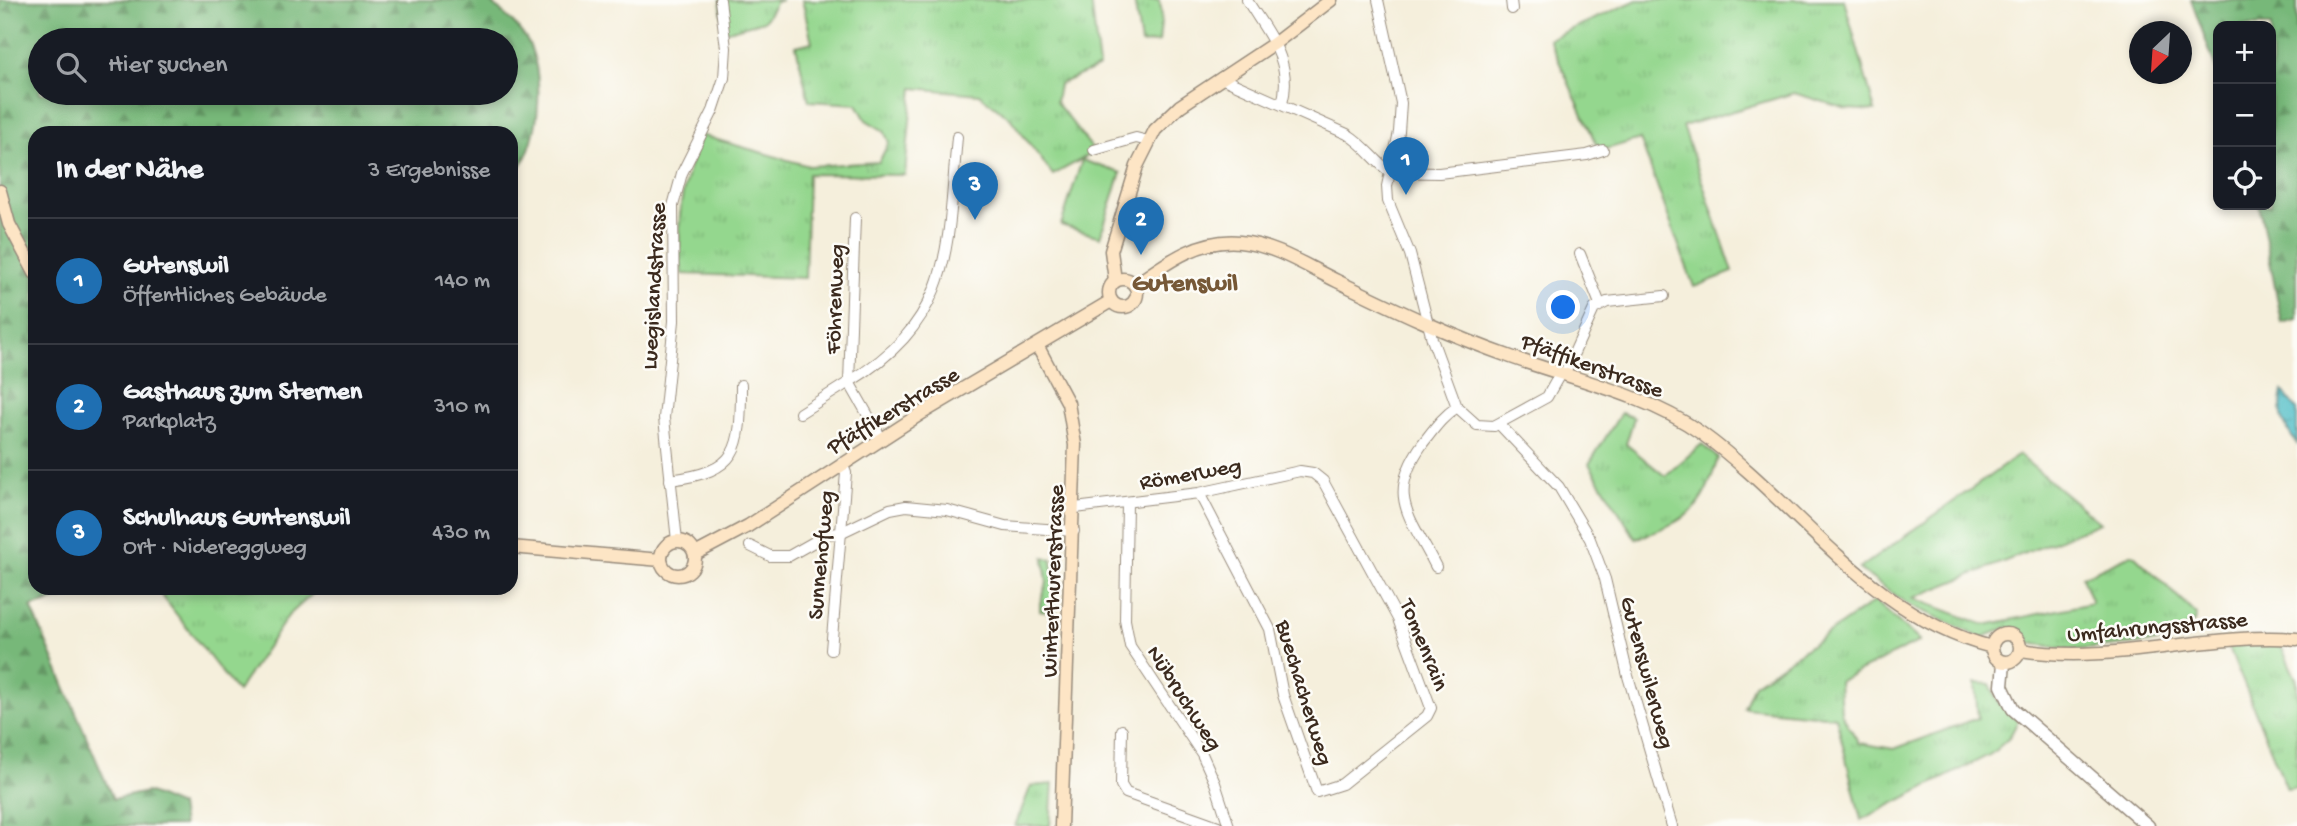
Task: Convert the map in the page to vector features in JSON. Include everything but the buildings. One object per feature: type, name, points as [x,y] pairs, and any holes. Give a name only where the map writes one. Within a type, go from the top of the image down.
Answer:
[{"type":"main road","points":[[1115,281],[1128,279],[1135,285],[1137,296],[1131,305],[1120,307],[1111,301],[1109,290],[1115,281],[1111,251],[1148,141],[1169,114],[1275,46],[1331,0]]},
{"type":"main road","points":[[0,191],[9,224],[28,260]]},
{"type":"main road","name":"Pfäffikerstrasse","points":[[1135,285],[1195,248],[1225,242],[1252,243],[1280,253],[1429,326],[1641,401],[1691,426],[1876,589],[1951,634],[1992,647]]},
{"type":"main road","name":"Pfäffikerstrasse","points":[[518,548],[661,560],[668,571],[682,575],[693,567],[695,554],[748,526],[881,438],[1038,347],[1111,301]]},
{"type":"main road","name":"Winterthurerstrasse","points":[[1038,347],[1063,391],[1072,421],[1075,508],[1061,826]]},
{"type":"main road","points":[[661,560],[665,547],[677,541],[685,542],[695,554]]},
{"type":"main road","points":[[2010,634],[2017,638],[2021,650],[2013,661],[2004,663],[1994,655],[1992,647],[1998,636],[2010,634]]},
{"type":"main road","name":"Umfahrungsstrasse","points":[[2021,650],[2051,655],[2088,655],[2230,639],[2297,639]]},
{"type":"street","name":"Luegislandstrasse","points":[[677,541],[663,418],[674,321],[673,206],[682,173],[713,111],[724,78],[726,48],[720,0]]},
{"type":"street","points":[[1248,0],[1275,46],[1286,82],[1282,104]]},
{"type":"street","points":[[1378,0],[1401,103],[1388,201],[1410,254],[1429,326],[1457,407],[1477,425],[1489,427],[1499,424],[1547,397],[1562,375],[1586,321],[1600,304],[1664,296]]},
{"type":"street","points":[[1222,78],[1358,140],[1390,172],[1439,173],[1587,155],[1604,150]]},
{"type":"street","points":[[800,412],[880,362],[915,327],[935,291],[946,253],[957,137]]},
{"type":"street","points":[[1094,150],[1136,138],[1148,141]]},
{"type":"street","name":"Föhrenweg","points":[[849,382],[855,218]]},
{"type":"street","points":[[1580,254],[1600,304]]},
{"type":"street","points":[[849,382],[881,438]]},
{"type":"street","points":[[670,480],[710,474],[730,458],[739,422],[741,385]]},
{"type":"street","points":[[1436,568],[1406,507],[1402,483],[1409,464],[1439,421],[1457,407]]},
{"type":"street","name":"Gutenswilerweg","points":[[1499,424],[1559,487],[1585,529],[1605,579],[1628,676],[1672,826]]},
{"type":"street","name":"Sunnehofweg","points":[[831,650],[846,473],[842,463]]},
{"type":"street","name":"Römerweg","points":[[1075,508],[1199,493],[1300,471],[1310,472]]},
{"type":"street","name":"Tomenrain","points":[[1310,472],[1323,481],[1398,619],[1432,708],[1427,716],[1342,784],[1317,792]]},
{"type":"street","name":"Buechacherweg","points":[[1199,493],[1270,629],[1283,695],[1317,792]]},
{"type":"street","name":"Nübruchweg","points":[[1127,503],[1125,620],[1130,646],[1202,754],[1229,826]]},
{"type":"street","points":[[750,546],[770,556],[789,556],[828,534],[840,533],[890,509],[913,506],[947,510],[1005,526],[1074,531]]},
{"type":"street","points":[[2004,663],[2002,686],[2013,709],[2148,826]]},
{"type":"street","points":[[1122,730],[1121,785],[1126,793],[1218,826]]},
{"type":"green space","points":[[0,0],[488,0],[517,28],[28,28],[28,105],[518,105],[518,29],[529,44],[534,59],[537,114],[528,151],[518,170],[518,126],[28,126],[28,595],[75,595],[31,607],[113,799],[147,792],[180,806],[183,826],[0,826]]},
{"type":"green space","points":[[720,0],[782,0],[776,2],[764,21],[724,32]]},
{"type":"green space","points":[[802,0],[1091,0],[1099,67],[1059,84],[1056,102],[1095,152],[1053,175],[1010,118],[979,94],[913,88],[905,175],[808,174],[805,278],[682,274],[679,235],[681,203],[700,135],[809,166],[879,162],[889,142],[884,131],[866,120],[857,104],[809,101],[796,46],[812,42]]},
{"type":"green space","points":[[1134,0],[1159,0],[1162,12],[1159,42],[1141,44]]},
{"type":"green space","points":[[1637,0],[1844,0],[1875,111],[1847,109],[1794,93],[1683,126],[1733,272],[1694,287],[1640,139],[1603,150],[1597,146],[1549,39]]},
{"type":"green space","points":[[2191,0],[2297,0],[2297,319],[2282,323],[2260,210],[2276,210],[2276,21],[2213,21],[2213,60]]},
{"type":"green space","points":[[1082,160],[1121,173],[1100,237],[1061,225]]},
{"type":"green space","points":[[1621,413],[1634,418],[1626,444],[1665,476],[1702,444],[1718,458],[1705,492],[1690,512],[1669,525],[1636,539],[1589,464]]},
{"type":"green space","points":[[2019,455],[2100,523],[1913,598],[1985,625],[2092,603],[2082,577],[2133,554],[2197,615],[2195,622],[2185,628],[2186,639],[2075,650],[2029,643],[2021,634],[2008,627],[1981,638],[1906,603],[1859,569]]},
{"type":"green space","points":[[1044,558],[1052,559],[1056,613],[1040,611],[1047,583]]},
{"type":"green space","points":[[161,595],[311,595],[288,616],[237,692]]},
{"type":"green space","points":[[1875,601],[1920,641],[1839,681],[1841,713],[1859,743],[1894,749],[1978,718],[1975,683],[1990,684],[1999,704],[2018,721],[2009,738],[1991,754],[1861,820],[1836,717],[1744,708],[1754,684]]},
{"type":"green space","points":[[2280,644],[2297,681],[2297,787],[2287,789],[2228,645]]},
{"type":"green space","points":[[1053,784],[1050,826],[1015,826],[1031,786]]},
{"type":"water","points":[[2283,391],[2297,410],[2297,444],[2283,419]]},
{"type":"place","name":"Gutenswil","points":[[1406,195]]},
{"type":"place","name":"Schulhaus Guntenswil","points":[[975,220]]},
{"type":"place","name":"Gasthaus zum Sternen","points":[[1141,255]]},
{"type":"district","name":"Gutenswil","points":[[1185,281]]}]
